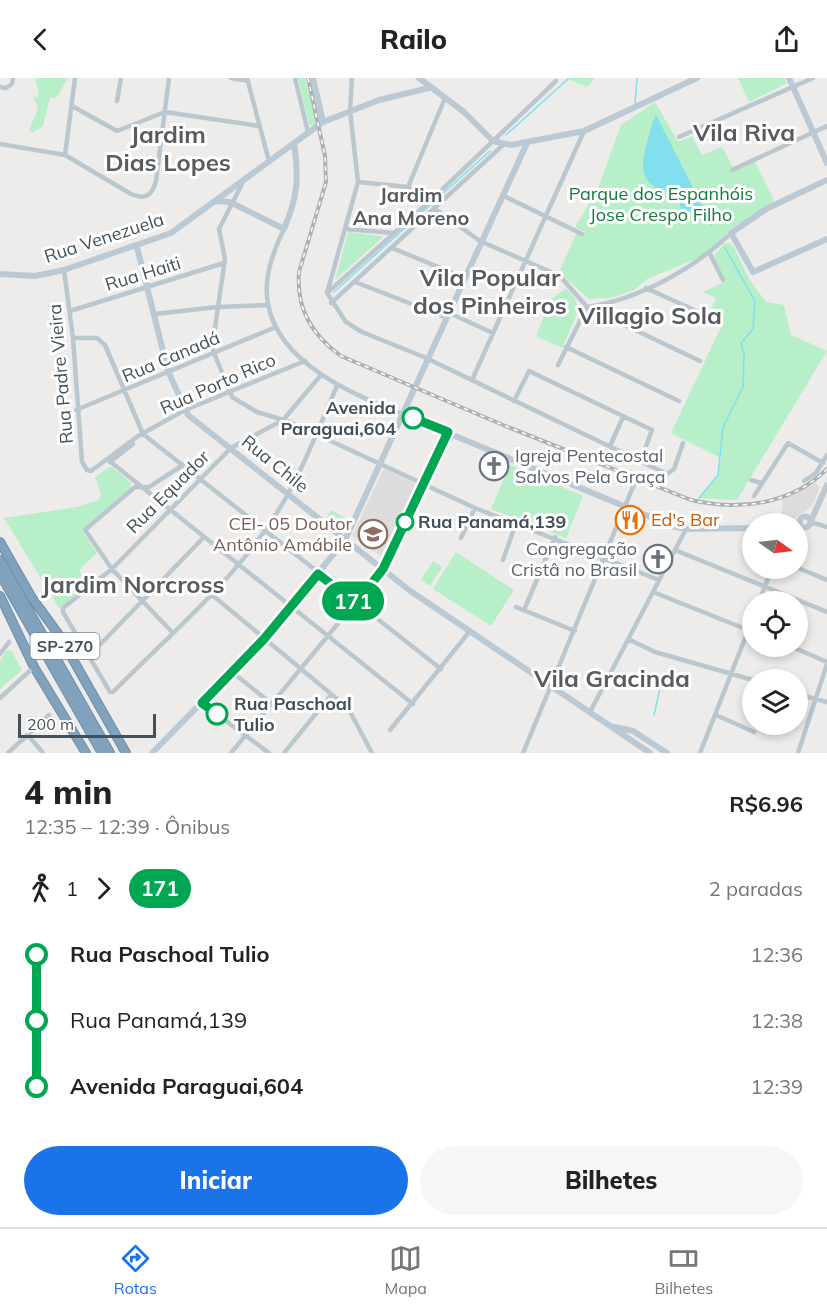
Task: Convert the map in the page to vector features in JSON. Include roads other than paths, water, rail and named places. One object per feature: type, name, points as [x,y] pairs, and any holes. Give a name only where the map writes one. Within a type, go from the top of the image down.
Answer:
[{"type":"highway","name":"SP-270","points":[[0,542],[32,598],[59,635],[126,753]]},
{"type":"highway","name":"SP-270","points":[[0,560],[110,753]]},
{"type":"highway","name":"SP-270","points":[[0,574],[102,753]]},
{"type":"highway","name":"SP-270","points":[[0,596],[34,667],[86,753]]},
{"type":"main road","points":[[313,78],[323,122]]},
{"type":"main road","points":[[419,78],[429,88],[464,112],[493,141],[503,145],[526,143],[584,131],[697,78]]},
{"type":"main road","points":[[789,78],[827,163]]},
{"type":"main road","name":"Rua Venezuela","points":[[0,274],[35,276],[64,270],[137,247],[171,233],[323,122],[388,97],[429,88]]},
{"type":"main road","points":[[215,201],[230,202],[284,229],[292,210],[298,180],[294,143]]},
{"type":"main road","points":[[152,753],[264,639],[345,540],[526,143]]},
{"type":"main road","points":[[827,180],[768,208],[731,233],[753,272],[827,239]]},
{"type":"main road","name":"Rua Chile","points":[[137,247],[168,371],[185,410],[383,569],[650,753]]},
{"type":"main road","points":[[402,414],[625,507],[686,529],[742,528]]},
{"type":"main road","points":[[808,522],[827,485]]},
{"type":"main road","points":[[807,513],[817,504]]},
{"type":"main road","name":"Rua Chile","points":[[604,721],[630,730],[667,753]]},
{"type":"main road","points":[[627,737],[626,731],[630,730]]},
{"type":"street","points":[[0,87],[6,88],[12,84],[13,78]]},
{"type":"street","points":[[65,155],[75,78]]},
{"type":"street","points":[[117,101],[121,78]]},
{"type":"street","points":[[0,144],[65,155],[141,198],[151,194],[156,181],[169,78]]},
{"type":"street","points":[[231,78],[248,80],[269,161]]},
{"type":"street","points":[[295,78],[308,132]]},
{"type":"street","points":[[352,78],[350,111],[358,182],[331,271],[327,293],[331,303],[346,322],[362,332],[427,358],[641,460],[642,463],[670,474],[683,443]]},
{"type":"street","points":[[679,137],[813,78]]},
{"type":"street","points":[[327,293],[428,203],[556,81]]},
{"type":"street","points":[[408,187],[445,98]]},
{"type":"street","points":[[72,106],[117,131],[165,112],[259,126]]},
{"type":"street","points":[[732,170],[827,126]]},
{"type":"street","points":[[472,380],[584,131]]},
{"type":"street","points":[[331,303],[503,145]]},
{"type":"street","points":[[245,179],[230,202],[219,229],[224,263],[213,354],[229,393],[248,408],[283,420],[380,462],[475,508],[555,537],[659,580]]},
{"type":"street","points":[[358,182],[408,187],[428,203]]},
{"type":"street","points":[[501,195],[582,234]]},
{"type":"street","points":[[441,202],[442,214]]},
{"type":"street","points":[[434,208],[480,241],[560,276],[587,307],[700,361]]},
{"type":"street","points":[[284,229],[270,265],[268,305],[276,327],[305,361],[321,375],[337,386],[402,414]]},
{"type":"street","points":[[345,229],[394,233]]},
{"type":"street","points":[[587,307],[611,302],[646,288],[710,254],[731,233]]},
{"type":"street","points":[[400,240],[400,246],[405,253]]},
{"type":"street","points":[[392,248],[463,277]]},
{"type":"street","points":[[710,254],[723,280]]},
{"type":"street","name":"Rua Haiti","points":[[70,311],[224,263]]},
{"type":"street","name":"Rua Padre Vieira","points":[[64,270],[70,311],[76,410],[82,462],[83,466],[91,471]]},
{"type":"street","points":[[365,272],[363,280],[366,286]]},
{"type":"street","points":[[355,282],[493,333]]},
{"type":"street","points":[[646,288],[707,316]]},
{"type":"street","points":[[155,314],[217,307],[268,305]]},
{"type":"street","points":[[558,365],[587,307]]},
{"type":"street","name":"Rua Canadá","points":[[76,410],[276,327]]},
{"type":"street","points":[[72,338],[102,340],[126,390],[143,434],[441,669]]},
{"type":"street","points":[[566,347],[679,401]]},
{"type":"street","name":"Rua Porto Rico","points":[[91,471],[143,434],[185,410],[305,361]]},
{"type":"street","points":[[514,400],[529,371],[652,430],[641,460]]},
{"type":"street","name":"Rua Equador","points":[[89,656],[62,609],[112,569],[169,508],[231,448],[283,420],[321,375]]},
{"type":"street","points":[[204,537],[89,656],[111,692],[239,565],[288,494],[337,386]]},
{"type":"street","points":[[610,446],[623,417]]},
{"type":"street","points":[[231,753],[383,569],[448,432]]},
{"type":"street","points":[[754,496],[788,443],[823,463]]},
{"type":"street","points":[[804,481],[816,473],[827,455]]},
{"type":"street","points":[[108,461],[413,704]]},
{"type":"street","points":[[172,632],[112,569],[87,534],[87,527],[135,487],[149,487],[183,465]]},
{"type":"street","points":[[751,480],[761,483]]},
{"type":"street","points":[[523,753],[635,482]]},
{"type":"street","points":[[460,538],[475,508]]},
{"type":"street","points":[[808,525],[814,522],[827,528]]},
{"type":"street","points":[[503,560],[516,524]]},
{"type":"street","points":[[590,712],[686,529]]},
{"type":"street","points":[[524,610],[555,537]]},
{"type":"street","points":[[675,550],[827,612]]},
{"type":"street","points":[[808,572],[827,580]]},
{"type":"street","points":[[763,591],[768,579]]},
{"type":"street","points":[[653,592],[742,627]]},
{"type":"street","points":[[211,594],[348,708],[372,753]]},
{"type":"street","points":[[516,607],[574,631]]},
{"type":"street","points":[[390,730],[470,631]]},
{"type":"street","points":[[628,639],[655,651],[742,677]]},
{"type":"street","points":[[0,654],[9,642]]},
{"type":"street","points":[[700,753],[742,651]]},
{"type":"street","points":[[798,753],[827,663],[808,654]]},
{"type":"street","points":[[1,695],[34,667]]},
{"type":"street","points":[[232,672],[272,704]]},
{"type":"street","points":[[284,753],[331,695]]},
{"type":"street","points":[[808,697],[827,702]]},
{"type":"street","points":[[202,703],[269,753]]},
{"type":"street","points":[[8,753],[49,715]]},
{"type":"street","points":[[716,715],[742,727]]},
{"type":"street","points":[[28,735],[43,753]]},
{"type":"water","points":[[656,115],[713,227],[692,209],[687,212],[681,209],[679,201],[653,185],[644,173],[644,155]]},
{"type":"waterway","points":[[506,135],[569,78]]},
{"type":"waterway","points":[[635,103],[637,78]]},
{"type":"waterway","points":[[334,292],[490,151]]},
{"type":"waterway","points":[[699,498],[718,475],[723,427],[743,387],[744,354],[741,343],[753,329],[755,301],[725,248]]},
{"type":"waterway","points":[[654,715],[662,680]]},
{"type":"railway","points":[[308,78],[325,156],[326,182],[299,272],[300,298],[314,330],[341,356],[503,425],[691,500],[727,505],[764,502],[797,491],[827,469]]},
{"type":"place","name":"Avenida Paraguai,604","points":[[413,418]]},
{"type":"place","name":"Igreja Pentecostal Salvos Pela Graça","points":[[494,466]]},
{"type":"place","name":"Ed's Bar","points":[[630,520]]},
{"type":"place","name":"Rua Panamá,139","points":[[405,522]]},
{"type":"place","name":"CEI- 05 Doutor Antônio Amábile","points":[[373,534]]},
{"type":"place","name":"Congregação Cristâ no Brasil","points":[[658,559]]},
{"type":"place","name":"Rua Paschoal Tulio","points":[[217,714]]},
{"type":"district","name":"Vila Riva","points":[[744,133]]},
{"type":"district","name":"Jardim Dias Lopes","points":[[168,149]]},
{"type":"district","name":"Jardim Ana Moreno","points":[[411,206]]},
{"type":"district","name":"Vila Popular dos Pinheiros","points":[[490,292]]},
{"type":"district","name":"Villagio Sola","points":[[650,316]]},
{"type":"district","name":"Jardim Norcross","points":[[133,585]]},
{"type":"district","name":"Vila Gracinda","points":[[612,679]]},
{"type":"park label","name":"Parque dos Espanhóis Jose Crespo Filho","points":[[661,204]]}]
